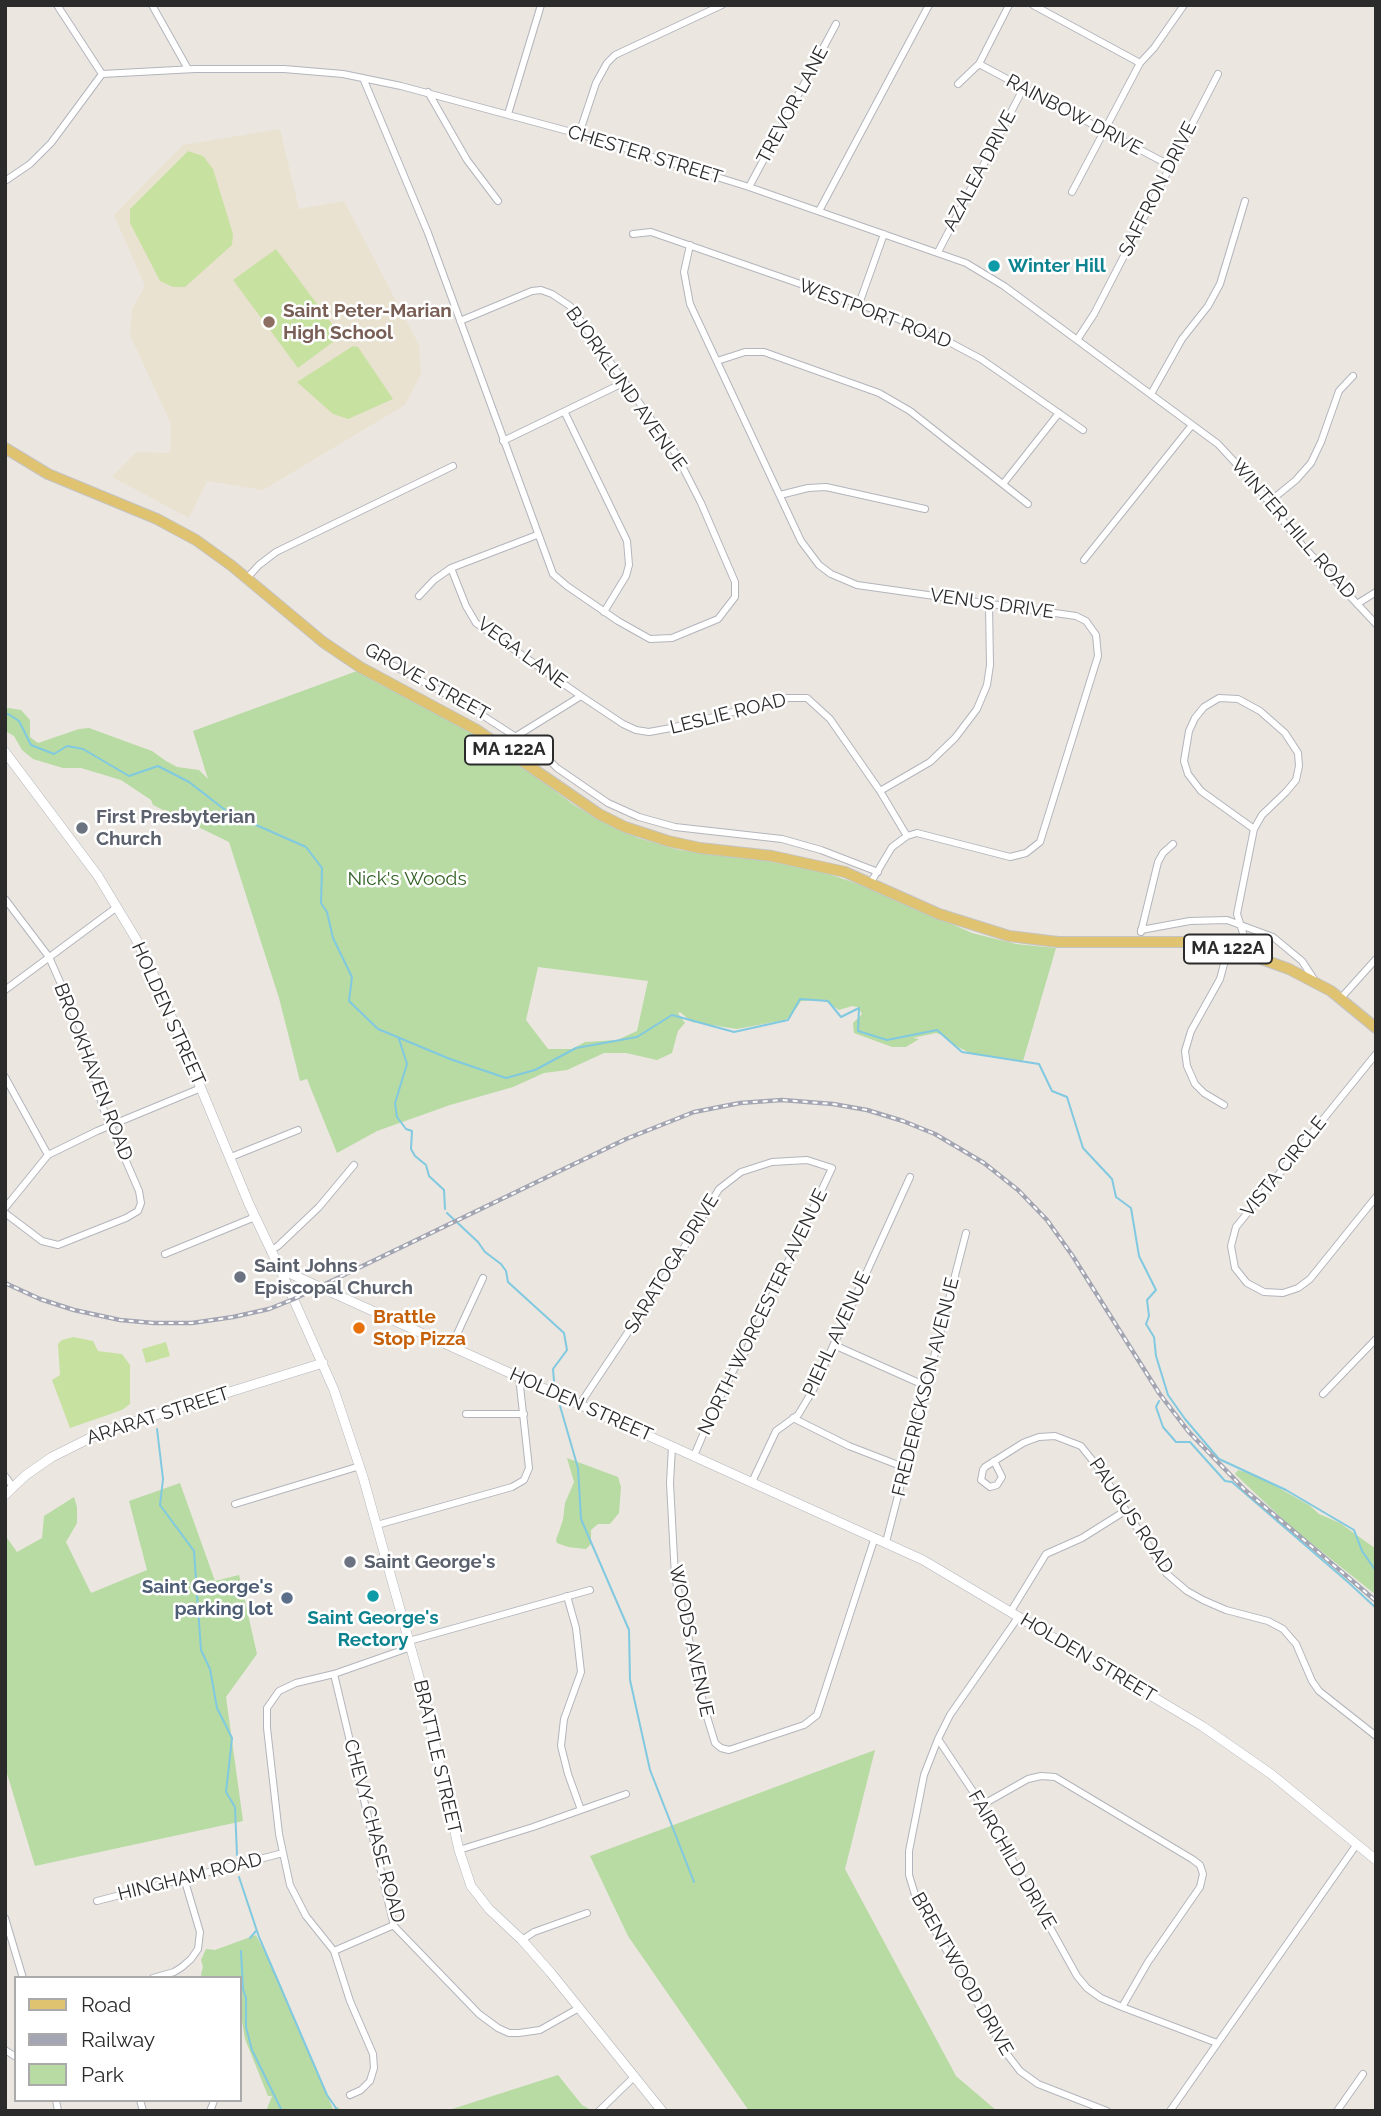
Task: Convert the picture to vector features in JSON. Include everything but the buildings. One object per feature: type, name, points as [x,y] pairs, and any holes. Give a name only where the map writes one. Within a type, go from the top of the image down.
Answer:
[{"type":"main road","name":"GROVE STREET","points":[[5,448],[48,474],[184,532],[247,578],[323,642],[360,667],[452,715],[502,746],[599,814],[639,832],[701,849],[802,861],[845,872],[939,914],[1009,936],[1058,942],[1140,936]]},
{"type":"main road","name":"HOLDEN STREET","points":[[5,752],[83,855],[117,907],[156,980],[255,1217],[280,1269],[923,1560],[1202,1726],[1271,1774],[1376,1860]]},
{"type":"main road","name":"MA 122A","points":[[1140,936],[1242,952],[1289,969],[1341,998],[1376,1028]]},
{"type":"main road","name":"BRATTLE STREET","points":[[280,1269],[323,1363],[360,1466],[424,1695],[459,1850],[471,1886],[489,1909],[522,1940],[662,2111]]},
{"type":"main road","points":[[292,1295],[298,1286],[314,1284]]},
{"type":"main road","name":"ARARAT STREET","points":[[5,1495],[9,1484],[77,1443],[104,1431],[323,1363]]},
{"type":"street","points":[[5,181],[30,164],[51,144],[102,74],[57,5]]},
{"type":"street","points":[[152,5],[188,69]]},
{"type":"street","points":[[508,114],[541,5]]},
{"type":"street","points":[[579,134],[596,83],[607,63],[615,55],[722,5]]},
{"type":"street","points":[[819,211],[929,5]]},
{"type":"street","points":[[958,84],[979,64],[1009,5]]},
{"type":"street","points":[[1033,5],[1140,63]]},
{"type":"street","points":[[1072,192],[1140,63],[1184,5]]},
{"type":"street","name":"TREVOR LANE","points":[[749,187],[836,24]]},
{"type":"street","name":"RAINBOW DRIVE","points":[[979,64],[1169,165]]},
{"type":"street","name":"CHESTER STREET","points":[[102,74],[188,69],[289,69],[363,78],[428,92],[579,134],[749,187],[938,252],[992,278],[1208,437]]},
{"type":"street","name":"SAFFRON DRIVE","points":[[1077,340],[1094,314],[1218,74]]},
{"type":"street","name":"BJORKLUND AVENUE","points":[[363,78],[404,174],[553,574],[604,612],[639,635],[650,639],[666,639],[687,633],[718,619],[731,604],[736,589],[732,571],[676,454],[570,306],[552,293],[541,290],[529,292],[460,321]]},
{"type":"street","name":"AZALEA DRIVE","points":[[938,252],[1023,89]]},
{"type":"street","points":[[428,92],[467,160],[498,201]]},
{"type":"street","points":[[1150,394],[1182,339],[1208,306],[1220,284],[1245,201]]},
{"type":"street","name":"WESTPORT ROAD","points":[[633,234],[651,232],[859,304],[932,333],[959,346],[1083,429]]},
{"type":"street","points":[[859,304],[884,234]]},
{"type":"street","name":"VENUS DRIVE","points":[[690,245],[684,272],[690,304],[801,541],[819,565],[831,574],[857,585],[1076,616],[1092,628],[1098,644],[1098,656],[1040,842],[1026,853],[1017,856],[996,855],[929,835],[917,833],[907,836]]},
{"type":"street","points":[[717,361],[745,352],[764,352],[869,388],[904,407],[1028,504]]},
{"type":"street","points":[[1269,502],[1296,480],[1311,463],[1339,391],[1353,376]]},
{"type":"street","points":[[503,441],[625,382]]},
{"type":"street","points":[[565,412],[627,541],[629,565],[626,576],[604,612]]},
{"type":"street","points":[[1003,484],[1059,413]]},
{"type":"street","points":[[1084,560],[1192,425]]},
{"type":"street","name":"WINTER HILL ROAD","points":[[1208,437],[1234,459],[1302,545],[1376,624]]},
{"type":"street","points":[[247,578],[276,552],[453,466]]},
{"type":"street","points":[[780,495],[826,487],[925,509]]},
{"type":"street","points":[[419,596],[434,580],[451,568],[537,535]]},
{"type":"street","name":"VEGA LANE","points":[[451,568],[476,623],[581,696]]},
{"type":"street","points":[[1357,604],[1376,592]]},
{"type":"street","points":[[880,791],[930,762],[955,738],[977,709],[987,685],[990,665],[989,605]]},
{"type":"street","points":[[394,666],[468,706],[516,737],[532,743],[557,768],[608,803],[639,817],[675,827],[782,839],[821,850],[878,872]]},
{"type":"street","points":[[502,746],[581,696]]},
{"type":"street","name":"LESLIE ROAD","points":[[581,696],[622,724],[649,732],[787,698],[807,698],[830,719],[880,791],[907,836]]},
{"type":"street","points":[[1242,952],[1243,933],[1237,914],[1254,829],[1262,814],[1296,779],[1298,753],[1285,733],[1260,711],[1238,699],[1219,698],[1204,707],[1193,722],[1184,755],[1185,768],[1201,791],[1254,829]]},
{"type":"street","points":[[871,882],[892,847],[907,836]]},
{"type":"street","points":[[1173,844],[1158,862],[1140,936],[1207,919],[1227,920],[1266,934],[1289,949],[1308,969],[1315,982]]},
{"type":"street","name":"BROOKHAVEN ROAD","points":[[5,899],[49,957],[83,1034],[97,1090],[139,1191],[141,1205],[134,1214],[65,1244],[52,1245],[42,1241],[5,1210]]},
{"type":"street","points":[[5,990],[117,907]]},
{"type":"street","points":[[1224,1105],[1203,1093],[1195,1084],[1187,1066],[1185,1051],[1191,1031],[1220,979],[1228,949]]},
{"type":"street","points":[[1341,998],[1376,959]]},
{"type":"street","name":"VISTA CIRCLE","points":[[1376,1054],[1236,1227],[1231,1246],[1235,1268],[1247,1283],[1264,1292],[1279,1294],[1298,1288],[1310,1279],[1376,1197]]},
{"type":"street","points":[[5,1077],[48,1155]]},
{"type":"street","points":[[5,1210],[48,1155],[111,1125],[201,1088]]},
{"type":"street","points":[[231,1157],[298,1130]]},
{"type":"street","name":"SARATOGA DRIVE","points":[[580,1405],[677,1259],[719,1189],[741,1172],[772,1162],[807,1160],[832,1168]]},
{"type":"street","points":[[270,1251],[319,1207],[355,1166]]},
{"type":"street","name":"NORTH WORCESTER AVENUE","points":[[694,1455],[832,1168]]},
{"type":"street","name":"PIEHL AVENUE","points":[[752,1482],[776,1431],[806,1404],[910,1177]]},
{"type":"street","points":[[165,1254],[255,1217]]},
{"type":"street","name":"FREDERICKSON AVENUE","points":[[886,1542],[966,1233]]},
{"type":"street","points":[[451,1347],[483,1278]]},
{"type":"street","points":[[1323,1394],[1376,1339]]},
{"type":"street","points":[[834,1345],[926,1386]]},
{"type":"street","points":[[377,1525],[520,1483],[527,1476],[529,1468],[519,1377]]},
{"type":"street","points":[[466,1414],[524,1414]]},
{"type":"street","points":[[793,1418],[849,1446],[906,1468]]},
{"type":"street","name":"PAUGUS ROAD","points":[[994,1461],[1033,1438],[1050,1436],[1081,1446],[1092,1457],[1163,1569],[1187,1591],[1226,1610],[1273,1623],[1287,1632],[1296,1644],[1316,1686],[1329,1701],[1376,1736]]},
{"type":"street","name":"WOODS AVENUE","points":[[672,1446],[670,1483],[675,1577],[701,1697],[715,1743],[721,1748],[729,1749],[804,1726],[817,1715],[875,1537]]},
{"type":"street","points":[[235,1504],[360,1466]]},
{"type":"street","points":[[5,1476],[9,1484]]},
{"type":"street","points":[[938,1739],[950,1715],[1015,1614],[1046,1554],[1082,1538],[1125,1511]]},
{"type":"street","points":[[350,2095],[361,2090],[370,2081],[374,2061],[366,2035],[346,1991],[334,1951],[297,1902],[290,1885],[283,1853],[267,1728],[267,1707],[274,1696],[296,1683],[334,1674],[410,1644],[590,1590]]},
{"type":"street","points":[[567,1596],[578,1637],[581,1672],[564,1719],[561,1746],[565,1767],[582,1810]]},
{"type":"street","name":"CHEVY CHASE ROAD","points":[[334,1674],[394,1924],[478,2014],[498,2028],[519,2034],[540,2030],[579,2008]]},
{"type":"street","name":"FAIRCHILD DRIVE","points":[[938,1739],[982,1805],[1081,1981],[1093,1994],[1217,2043]]},
{"type":"street","name":"BRENTWOOD DRIVE","points":[[938,1739],[924,1775],[909,1851],[909,1875],[916,1898],[993,2031],[1020,2071],[1038,2084],[1107,2111]]},
{"type":"street","points":[[982,1805],[1028,1779],[1038,1776],[1055,1777],[1200,1866],[1203,1874],[1199,1887],[1148,1962],[1122,2007]]},
{"type":"street","points":[[459,1850],[626,1794]]},
{"type":"street","points":[[1170,2111],[1357,1844]]},
{"type":"street","name":"HINGHAM ROAD","points":[[97,1901],[283,1853]]},
{"type":"street","points":[[160,1976],[182,1967],[198,1949],[200,1933],[184,1878]]},
{"type":"street","points":[[522,1940],[534,1932],[587,1913]]},
{"type":"street","points":[[5,1918],[22,1976]]},
{"type":"street","points":[[334,1951],[394,1924]]},
{"type":"street","points":[[1337,2111],[1363,2074]]},
{"type":"street","points":[[599,2111],[634,2077]]},
{"type":"shaded area","name":"Saint Peter-Marian High School","points":[[280,129],[299,209],[344,201],[419,345],[421,374],[405,405],[263,490],[207,481],[189,518],[112,477],[136,452],[170,453],[171,424],[130,335],[132,309],[145,286],[114,215],[183,145]]},
{"type":"green space","points":[[188,151],[203,156],[213,169],[233,234],[232,245],[185,287],[173,287],[160,281],[130,223],[130,209]]},
{"type":"green space","points":[[276,249],[341,336],[298,368],[233,280]]},
{"type":"green space","points":[[353,346],[358,347],[393,399],[348,419],[333,414],[297,382]]},
{"type":"green space","name":"Nick's Woods","points":[[357,671],[453,721],[516,762],[574,805],[638,838],[679,850],[767,861],[823,872],[870,888],[972,933],[1016,944],[1056,948],[1023,1061],[970,1053],[936,1033],[913,1038],[919,1039],[906,1047],[892,1047],[854,1033],[853,1023],[862,1014],[858,1007],[839,1010],[818,1000],[801,1001],[785,1020],[737,1029],[692,1022],[680,1012],[678,1013],[685,1023],[678,1031],[672,1053],[657,1060],[626,1053],[604,1053],[567,1070],[544,1073],[513,1087],[450,1105],[377,1131],[337,1153],[307,1079],[300,1081],[279,998],[229,842],[153,805],[151,800],[121,780],[81,768],[63,768],[33,759],[22,750],[14,736],[5,731],[5,711],[8,708],[21,710],[30,720],[30,737],[38,743],[89,728],[152,751],[177,767],[199,770],[208,779],[193,731]],"holes":[[[538,967],[648,981],[637,1031],[617,1040],[585,1042],[572,1049],[548,1049],[526,1020]]]},
{"type":"green space","points":[[73,1337],[93,1341],[98,1351],[122,1354],[130,1365],[130,1404],[122,1410],[70,1428],[52,1380],[60,1375],[58,1344]]},
{"type":"green space","points":[[166,1342],[170,1356],[146,1363],[142,1349]]},
{"type":"green space","points":[[567,1458],[618,1477],[621,1487],[619,1513],[610,1524],[598,1524],[591,1530],[591,1544],[586,1549],[568,1547],[556,1540],[565,1503],[574,1482]]},
{"type":"green space","points":[[1238,1470],[1256,1475],[1309,1505],[1376,1549],[1376,1595],[1291,1527],[1235,1474]]},
{"type":"green space","points":[[180,1483],[215,1581],[239,1575],[257,1654],[226,1697],[243,1821],[35,1866],[5,1767],[5,1535],[17,1552],[42,1538],[44,1516],[74,1497],[77,1523],[66,1542],[91,1593],[147,1570],[129,1501]]},
{"type":"green space","points":[[875,1750],[845,1869],[956,2076],[997,2111],[749,2111],[628,1936],[590,1856]]},
{"type":"green space","points":[[256,1935],[275,1972],[333,2109],[338,2107],[341,2111],[266,2111],[272,2096],[268,2096],[245,2039],[242,2021],[242,1976],[202,1976],[201,1960],[206,1949],[215,1950]]},
{"type":"green space","points":[[558,2075],[582,2105],[593,2111],[446,2111]]},
{"type":"waterway","points":[[5,715],[8,714],[19,721],[31,745],[54,754],[67,746],[83,749],[129,776],[158,766],[189,782],[229,813],[306,847],[322,868],[321,903],[327,912],[333,938],[352,977],[349,1001],[378,1029],[450,1059],[506,1078],[535,1070],[576,1048],[637,1037],[672,1015],[734,1032],[788,1020],[800,999],[828,1001],[841,1017],[859,1008],[858,1031],[887,1040],[937,1030],[962,1052],[1039,1064],[1052,1091],[1067,1097],[1083,1148],[1112,1179],[1116,1197],[1131,1208],[1139,1256],[1156,1290],[1147,1300],[1149,1316],[1146,1324],[1154,1337],[1156,1356],[1168,1395],[1219,1459],[1286,1490],[1354,1530],[1362,1551],[1376,1571]]},
{"type":"waterway","points":[[399,1039],[407,1064],[395,1103],[397,1117],[406,1129],[412,1131],[411,1149],[415,1156],[426,1165],[429,1176],[444,1190],[445,1209]]},
{"type":"waterway","points":[[447,1213],[485,1252],[501,1264],[506,1271],[508,1282],[564,1333],[567,1350],[553,1369],[554,1381]]},
{"type":"waterway","points":[[1159,1401],[1156,1407],[1163,1427],[1176,1442],[1190,1442],[1225,1481],[1232,1482],[1376,1608]]},
{"type":"waterway","points":[[560,1406],[578,1468],[581,1519],[629,1630],[630,1680],[650,1770],[694,1882]]},
{"type":"waterway","points":[[157,1429],[163,1479],[160,1505],[194,1551],[201,1650],[210,1669],[217,1708],[232,1738],[226,1792],[235,1807],[237,1855]]},
{"type":"waterway","points":[[239,1877],[259,1937],[327,2095],[338,2111]]},
{"type":"waterway","points":[[250,1938],[256,1931]]},
{"type":"waterway","points":[[241,1951],[246,2027],[252,2050],[282,2111]]},
{"type":"railway","points":[[5,1283],[40,1299],[74,1310],[120,1320],[192,1323],[233,1317],[269,1309],[294,1299],[626,1139],[694,1112],[740,1103],[782,1100],[867,1110],[935,1134],[984,1163],[1018,1190],[1047,1220],[1072,1255],[1159,1393],[1188,1431],[1245,1490],[1376,1601]]},
{"type":"place","name":"Winter Hill","points":[[994,266]]},
{"type":"place","name":"Saint Peter-Marian High School","points":[[269,322]]},
{"type":"place","name":"First Presbyterian Church","points":[[82,828]]},
{"type":"place","name":"Saint Johns Episcopal Church","points":[[240,1277]]},
{"type":"place","name":"Brattle Stop Pizza","points":[[359,1328]]},
{"type":"place","name":"Saint George's","points":[[350,1562]]},
{"type":"place","name":"Saint George's Rectory","points":[[373,1596]]},
{"type":"place","name":"Saint George's parking lot","points":[[287,1598]]}]
